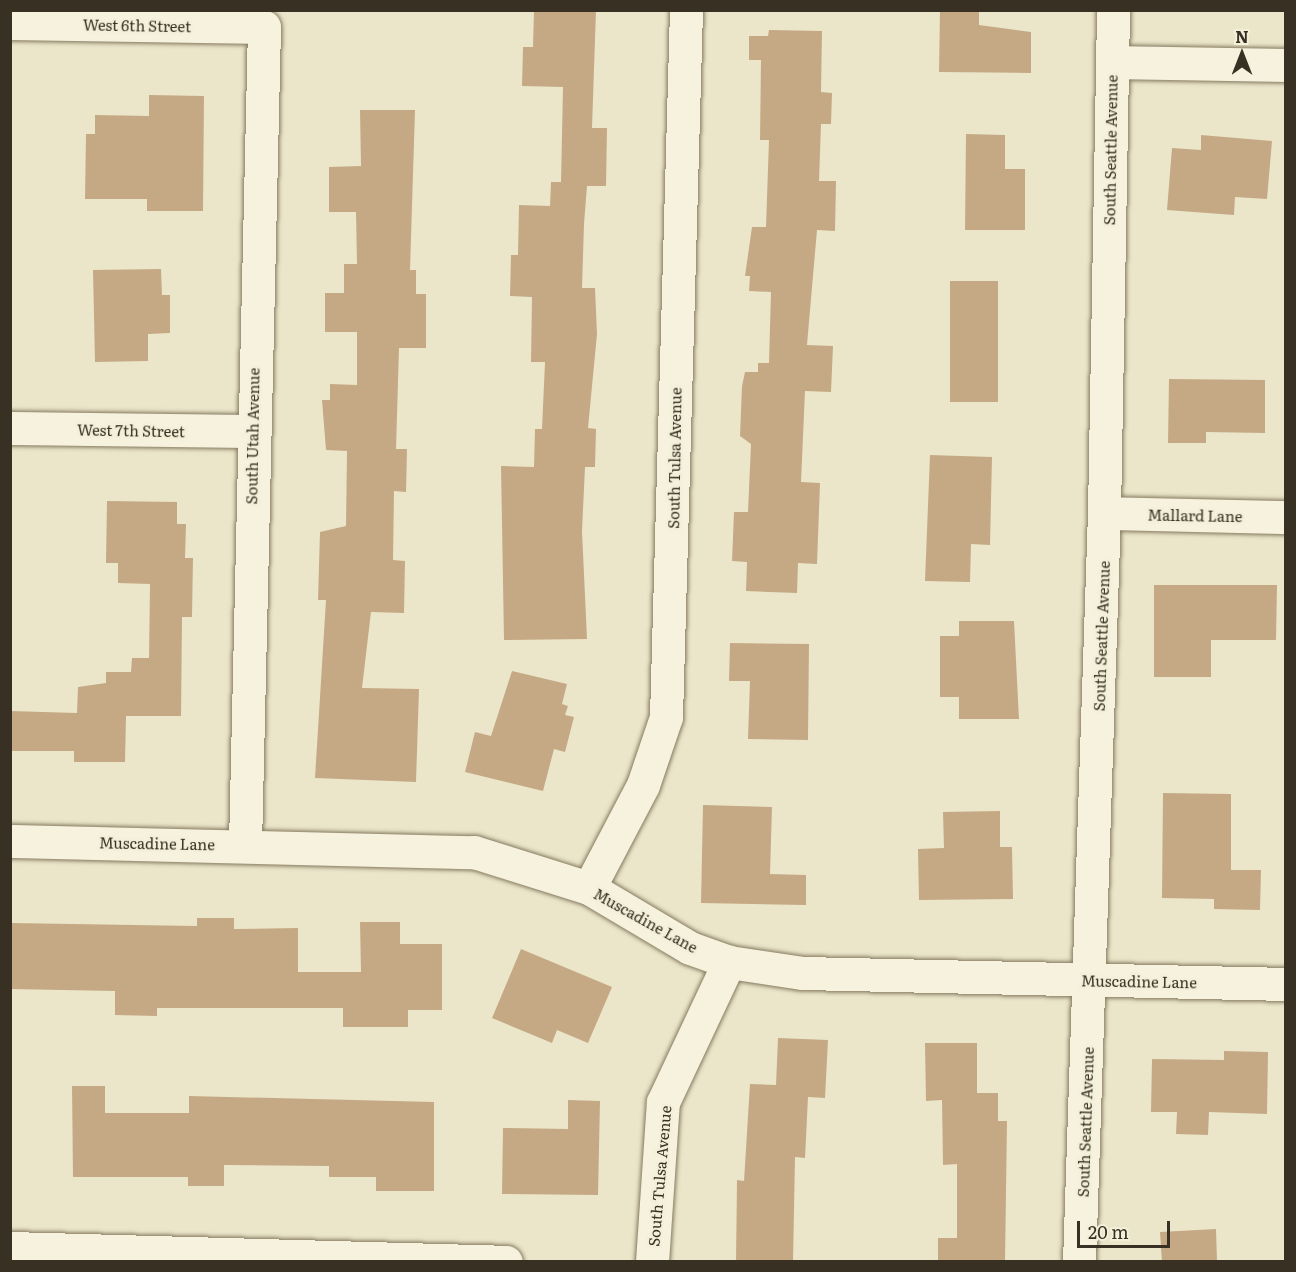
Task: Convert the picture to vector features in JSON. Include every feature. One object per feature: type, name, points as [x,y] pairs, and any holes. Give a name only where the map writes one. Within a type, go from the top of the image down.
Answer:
[{"type":"street","name":"South Tulsa Avenue","points":[[589,888],[643,785],[666,717],[686,10]]},
{"type":"street","name":"South Seattle Avenue","points":[[1079,1262],[1092,980],[1104,513],[1113,10]]},
{"type":"street","name":"West 6th Street","points":[[10,23],[264,27]]},
{"type":"street","name":"South Utah Avenue","points":[[245,844],[252,431],[264,27]]},
{"type":"street","points":[[1112,62],[1286,65]]},
{"type":"street","name":"West 7th Street","points":[[10,428],[252,431]]},
{"type":"street","name":"Mallard Lane","points":[[1104,513],[1286,517]]},
{"type":"street","name":"Muscadine Lane","points":[[10,841],[245,844],[474,852],[589,888],[690,948],[729,962],[803,973],[1286,984]]},
{"type":"street","name":"South Tulsa Avenue","points":[[652,1262],[663,1102],[729,962]]},
{"type":"street","points":[[10,1248],[506,1262]]},
{"type":"building","points":[[534,10],[596,10],[592,128],[607,128],[606,186],[587,186],[584,224],[582,288],[595,288],[597,334],[588,428],[596,429],[595,467],[585,467],[582,531],[587,639],[504,640],[501,466],[534,467],[535,429],[542,429],[545,362],[531,362],[532,297],[510,296],[511,255],[518,255],[519,205],[550,206],[551,182],[561,182],[563,87],[522,86],[523,47],[533,47]]},
{"type":"building","points":[[940,10],[979,10],[979,25],[1031,32],[1031,73],[939,72]]},
{"type":"building","points":[[769,30],[822,31],[821,92],[832,93],[831,124],[821,124],[819,181],[836,181],[835,231],[817,230],[807,345],[833,346],[831,392],[805,391],[801,482],[820,483],[817,564],[798,563],[797,593],[746,591],[747,562],[732,561],[734,512],[748,512],[751,444],[740,436],[742,386],[745,372],[758,372],[758,363],[769,363],[771,292],[749,291],[750,276],[745,276],[752,227],[766,227],[769,140],[760,140],[761,60],[749,60],[749,36],[768,36]]},
{"type":"building","points":[[149,95],[204,96],[203,211],[147,211],[147,199],[85,199],[86,134],[95,134],[95,115],[149,116]]},
{"type":"building","points":[[360,110],[415,110],[410,270],[416,270],[416,294],[426,294],[426,348],[399,348],[396,449],[407,449],[406,492],[394,491],[393,560],[405,561],[404,613],[371,612],[362,688],[419,689],[416,782],[315,778],[326,600],[318,600],[320,532],[346,526],[347,451],[326,450],[322,400],[330,400],[330,384],[357,385],[357,332],[325,332],[325,293],[344,293],[344,264],[357,264],[356,212],[329,212],[329,167],[361,166]]},
{"type":"building","points":[[966,134],[1005,135],[1005,169],[1025,169],[1025,230],[965,230]]},
{"type":"building","points":[[1201,135],[1272,141],[1267,199],[1235,197],[1234,215],[1167,210],[1172,148],[1201,150]]},
{"type":"building","points":[[161,269],[162,295],[170,295],[170,333],[148,334],[148,361],[95,362],[93,270]]},
{"type":"building","points":[[950,281],[998,281],[998,402],[950,402]]},
{"type":"building","points":[[1169,379],[1265,380],[1265,433],[1206,432],[1206,443],[1168,443]]},
{"type":"building","points":[[930,455],[992,457],[990,545],[971,544],[970,582],[925,581]]},
{"type":"building","points":[[107,501],[177,502],[177,524],[186,524],[185,558],[193,558],[192,617],[182,617],[181,716],[126,716],[125,762],[74,762],[74,751],[10,751],[10,711],[77,713],[78,687],[106,683],[106,672],[131,672],[132,658],[149,658],[150,584],[118,583],[118,563],[106,563]]},
{"type":"building","points":[[1154,585],[1277,585],[1276,640],[1211,640],[1211,677],[1154,677]]},
{"type":"building","points":[[959,621],[1014,621],[1019,719],[959,719],[959,697],[940,697],[940,636],[959,636]]},
{"type":"building","points":[[730,643],[809,644],[808,740],[748,739],[750,681],[729,681]]},
{"type":"building","points":[[512,671],[567,684],[562,704],[568,706],[565,715],[574,717],[565,752],[554,749],[543,791],[465,772],[475,732],[491,736]]},
{"type":"building","points":[[1163,793],[1231,794],[1231,870],[1261,870],[1260,910],[1214,909],[1214,899],[1162,898]]},
{"type":"building","points":[[703,805],[772,807],[770,874],[806,875],[806,905],[701,903]]},
{"type":"building","points":[[1000,811],[1000,847],[1012,847],[1013,899],[919,900],[918,849],[944,848],[943,812]]},
{"type":"building","points":[[197,918],[234,918],[234,929],[298,928],[298,972],[361,972],[360,922],[400,922],[400,944],[442,944],[442,1010],[408,1010],[408,1027],[343,1027],[343,1008],[157,1008],[157,1016],[115,1015],[115,991],[10,989],[10,923],[197,926]]},
{"type":"building","points":[[521,949],[612,987],[588,1043],[557,1030],[552,1043],[492,1018]]},
{"type":"building","points":[[778,1038],[828,1040],[825,1098],[808,1097],[805,1158],[795,1157],[793,1262],[736,1262],[737,1180],[744,1181],[750,1084],[776,1085]]},
{"type":"building","points":[[925,1043],[977,1043],[977,1093],[998,1093],[998,1121],[1007,1121],[1005,1262],[938,1262],[938,1238],[957,1238],[957,1164],[943,1165],[942,1100],[926,1101]]},
{"type":"building","points":[[1224,1051],[1268,1052],[1267,1114],[1209,1112],[1208,1135],[1176,1134],[1177,1112],[1151,1112],[1152,1059],[1224,1060]]},
{"type":"building","points":[[72,1086],[105,1086],[105,1113],[189,1113],[189,1096],[434,1102],[434,1191],[376,1191],[376,1177],[329,1177],[329,1166],[224,1165],[224,1186],[188,1186],[188,1177],[73,1177]]},
{"type":"building","points":[[568,1100],[600,1101],[598,1195],[502,1194],[503,1128],[568,1129]]},
{"type":"building","points":[[1216,1229],[1217,1262],[1162,1262],[1160,1232]]}]
